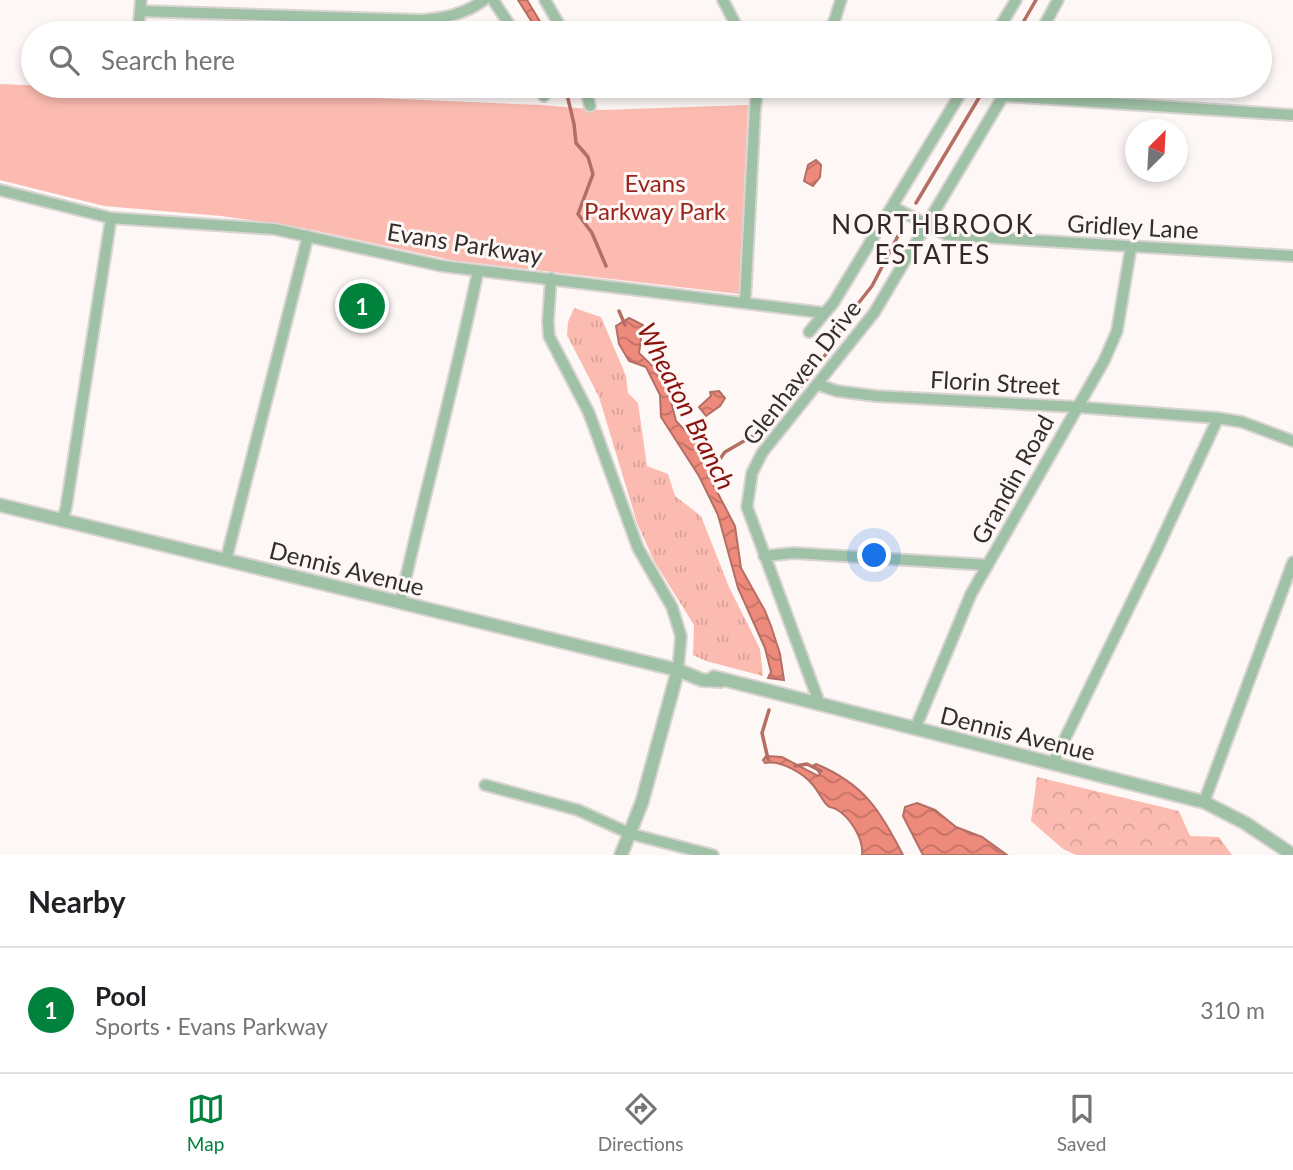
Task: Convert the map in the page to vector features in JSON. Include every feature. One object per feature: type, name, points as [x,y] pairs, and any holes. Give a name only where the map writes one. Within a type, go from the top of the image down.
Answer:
[{"type":"street","points":[[140,5],[422,20],[448,17],[472,9],[484,0]]},
{"type":"street","points":[[493,0],[507,21]]},
{"type":"street","points":[[545,0],[558,21]]},
{"type":"street","points":[[723,0],[734,21]]},
{"type":"street","points":[[834,21],[841,0]]},
{"type":"street","points":[[1003,21],[1016,0]]},
{"type":"street","points":[[1047,21],[1058,0]]},
{"type":"street","points":[[588,98],[590,106]]},
{"type":"street","points":[[745,302],[756,98]]},
{"type":"street","name":"Glenhaven Drive","points":[[809,332],[834,302],[958,98]]},
{"type":"street","name":"Glenhaven Drive","points":[[820,705],[747,507],[752,473],[762,453],[874,313],[1002,98]]},
{"type":"street","points":[[1090,98],[1293,115]]},
{"type":"street","name":"Evans Parkway","points":[[0,190],[111,218],[274,229],[442,266],[551,278],[549,336],[589,413],[638,548],[672,607],[681,636],[681,671]]},
{"type":"street","name":"Gridley Lane","points":[[893,207],[947,235],[1293,256]]},
{"type":"street","points":[[62,522],[111,218]]},
{"type":"street","points":[[226,560],[308,236]]},
{"type":"street","name":"Grandin Road","points":[[915,729],[971,594],[1104,361],[1117,331],[1131,247]]},
{"type":"street","points":[[400,603],[478,271]]},
{"type":"street","points":[[551,278],[825,313]]},
{"type":"street","name":"Florin Street","points":[[819,385],[837,391],[876,396],[1218,418],[1242,422],[1293,441]]},
{"type":"street","points":[[1053,763],[1150,566],[1218,418]]},
{"type":"street","name":"Dennis Avenue","points":[[0,505],[681,671],[702,671],[721,681],[1204,802],[1245,823],[1293,855]]},
{"type":"street","points":[[764,556],[794,553],[988,565]]},
{"type":"street","points":[[1204,802],[1293,562]]},
{"type":"street","points":[[621,855],[631,834],[681,671]]},
{"type":"street","points":[[485,785],[578,810],[631,834],[713,855]]},
{"type":"green space","name":"Evans Parkway Park","points":[[0,84],[21,85],[21,98],[377,98],[602,110],[748,105],[739,294],[451,260],[303,228],[221,216],[104,206],[0,180]]},
{"type":"green space","points":[[574,308],[601,317],[626,376],[628,393],[638,403],[647,466],[668,474],[675,496],[701,516],[729,587],[760,649],[763,676],[693,655],[694,625],[654,561],[637,523],[599,397],[567,335],[568,322]]},
{"type":"green space","points":[[1037,777],[1179,811],[1190,836],[1219,837],[1232,855],[1076,855],[1063,849],[1031,821]]},
{"type":"water","points":[[518,0],[527,0],[540,21],[531,21]]},
{"type":"water","points":[[816,160],[821,165],[820,177],[813,186],[804,181],[808,165]]},
{"type":"water","points":[[355,297],[374,303],[369,316],[351,310]]},
{"type":"water","points":[[629,318],[643,325],[639,353],[665,378],[676,421],[694,440],[708,463],[714,486],[735,526],[741,568],[771,626],[780,654],[784,680],[768,678],[771,672],[765,648],[738,588],[718,515],[699,476],[661,417],[660,395],[646,367],[629,361],[619,344],[616,326]]},
{"type":"water","points":[[719,391],[725,398],[720,406],[706,416],[699,407],[711,396],[710,392]]},
{"type":"water","points":[[766,756],[782,757],[818,776],[820,774],[814,765],[816,764],[847,780],[878,812],[903,855],[862,855],[861,842],[846,817],[828,806],[804,776],[785,765],[765,763],[763,760]]},
{"type":"water","points":[[917,803],[935,810],[956,827],[982,837],[1007,855],[923,855],[903,816],[905,807]]},
{"type":"waterway","points":[[1024,21],[1036,0]]},
{"type":"waterway","name":"Wheaton Branch","points":[[568,98],[576,143],[588,157],[593,174],[578,214],[592,233],[606,266]]},
{"type":"waterway","points":[[916,203],[979,98]]},
{"type":"waterway","points":[[708,475],[725,452],[770,426],[794,396],[872,286],[899,234]]},
{"type":"waterway","name":"Wheaton Branch","points":[[619,311],[625,325]]},
{"type":"waterway","name":"Wheaton Branch","points":[[768,759],[762,733],[769,710]]},
{"type":"waterway","name":"Wheaton Branch","points":[[795,766],[807,764],[821,771]]},
{"type":"place","name":"Pool","points":[[362,306]]},
{"type":"district","name":"NORTHBROOK ESTATES","points":[[933,239]]}]
